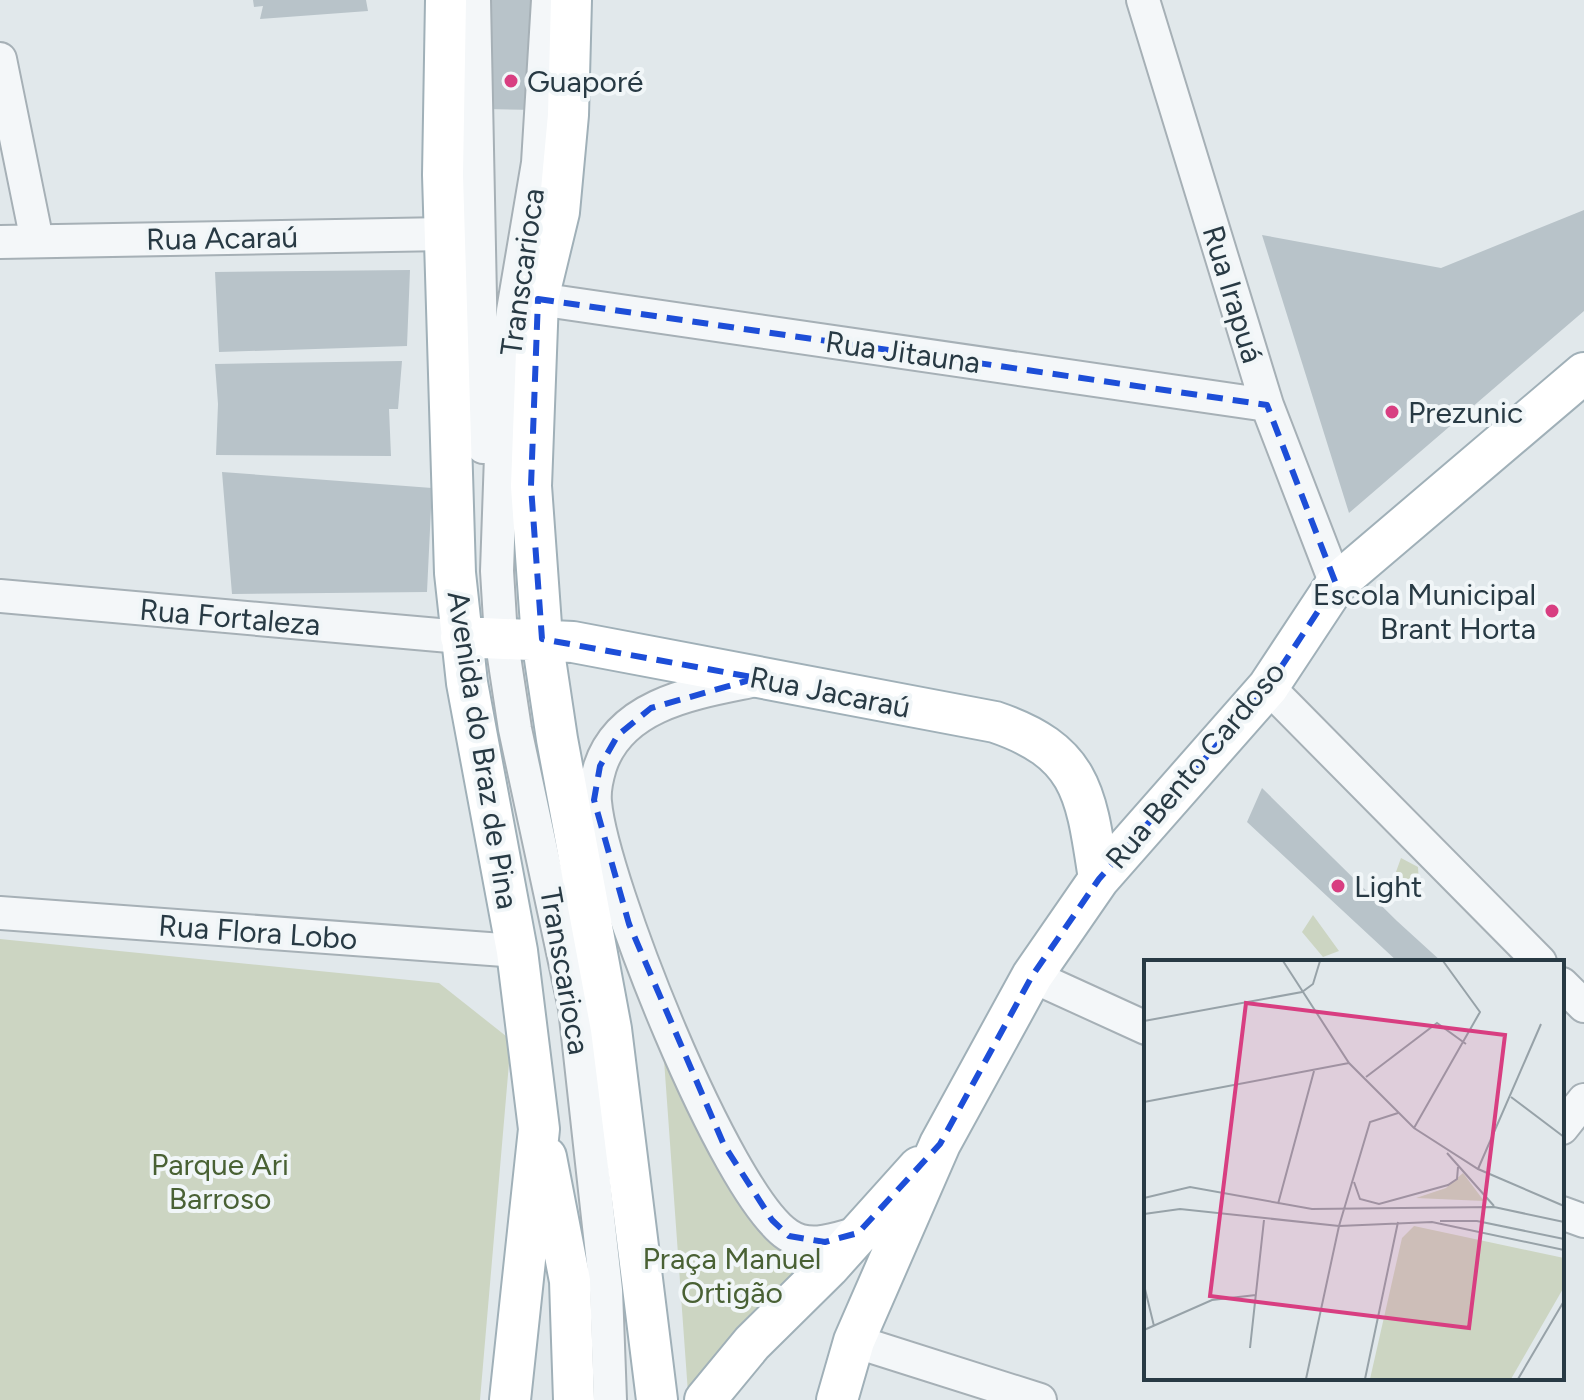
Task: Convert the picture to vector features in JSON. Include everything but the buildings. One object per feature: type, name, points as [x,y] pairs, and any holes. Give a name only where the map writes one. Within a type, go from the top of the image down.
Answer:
[{"type":"main road","name":"Avenida do Braz de Pina","points":[[446,0],[445,234],[451,487],[461,637],[517,951],[539,1129],[510,1400]]},
{"type":"main road","points":[[571,0],[568,115],[561,189],[538,299],[531,486],[542,639],[557,739],[611,1029],[657,1400]]},
{"type":"main road","name":"Rua Bento Cardoso","points":[[940,1144],[1032,976],[1099,879],[1268,687],[1336,584],[1584,373]]},
{"type":"main road","name":"Rua Jacaraú","points":[[461,637],[573,642],[995,722],[1033,735],[1064,761],[1089,810],[1099,879]]},
{"type":"main road","points":[[539,1129],[560,1213],[570,1281],[574,1400]]},
{"type":"main road","points":[[705,1400],[752,1343],[940,1144]]},
{"type":"main road","points":[[837,1400],[854,1341],[940,1144]]},
{"type":"street","name":"Transcarioca","points":[[474,0],[483,461],[496,545],[501,637],[515,729],[575,1008],[606,1290],[610,1400]]},
{"type":"street","name":"Transcarioca","points":[[496,545],[513,311],[538,163],[548,0]]},
{"type":"street","name":"Rua Irapuá","points":[[1143,0],[1267,405],[1336,584]]},
{"type":"street","points":[[0,59],[37,241]]},
{"type":"street","name":"Rua Acaraú","points":[[0,242],[445,234]]},
{"type":"street","name":"Rua Jitauna","points":[[538,299],[1267,405]]},
{"type":"street","name":"Rua Fortaleza","points":[[0,596],[461,637]]},
{"type":"street","points":[[763,679],[689,695],[651,708],[618,735],[600,766],[594,800],[611,867],[668,1025],[724,1145],[750,1190],[789,1236],[808,1243],[858,1233]]},
{"type":"street","points":[[1268,687],[1538,960]]},
{"type":"street","name":"Rua Flora Lobo","points":[[0,913],[517,951]]},
{"type":"street","points":[[1032,976],[1144,1027]]},
{"type":"street","points":[[1564,986],[1584,1006]]},
{"type":"street","points":[[1564,1125],[1584,1100]]},
{"type":"street","points":[[1564,1214],[1584,1221]]},
{"type":"street","points":[[854,1341],[1040,1400]]},
{"type":"highlighted area","points":[[538,299],[1267,405],[1336,584],[1268,687],[1099,879],[1032,976],[940,1144],[858,1233],[825,1242],[789,1236],[772,1220],[724,1145],[629,924],[594,800],[600,766],[618,735],[651,708],[757,678],[542,639],[531,486]]},
{"type":"green space","points":[[1401,858],[1418,867],[1419,884],[1404,894],[1392,883]]},
{"type":"green space","points":[[1313,915],[1339,951],[1323,957],[1302,932]]},
{"type":"green space","name":"Parque Ari Barroso","points":[[0,939],[439,983],[511,1040],[480,1400],[0,1400]]},
{"type":"green space","name":"Praça Manuel Ortigão","points":[[662,1032],[772,1240],[790,1257],[822,1263],[688,1393]]},
{"type":"place","name":"Guaporé","points":[[511,81]]},
{"type":"place","name":"Prezunic","points":[[1392,412]]},
{"type":"place","name":"Escola Municipal Brant Horta","points":[[1552,611]]},
{"type":"place","name":"Light","points":[[1338,886]]}]
